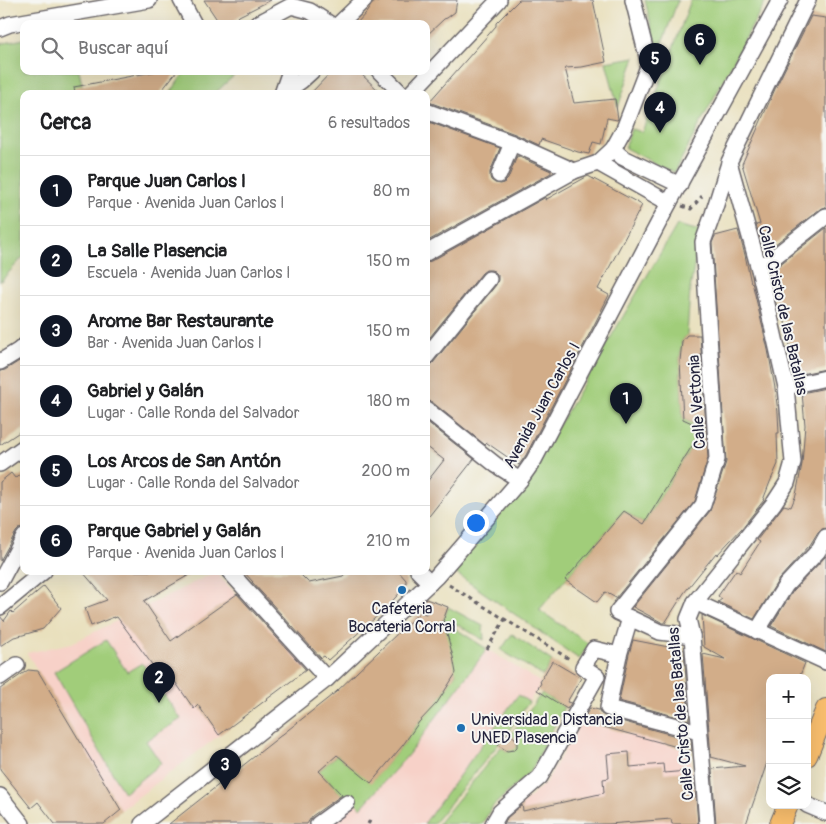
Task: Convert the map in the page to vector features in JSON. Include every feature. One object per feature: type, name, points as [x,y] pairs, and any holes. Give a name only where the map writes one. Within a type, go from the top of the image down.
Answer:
[{"type":"main road","points":[[811,746],[826,709]]},
{"type":"main road","points":[[780,824],[786,809]]},
{"type":"street","points":[[33,20],[149,0]]},
{"type":"street","points":[[181,0],[192,20]]},
{"type":"street","points":[[298,0],[308,17]]},
{"type":"street","points":[[343,20],[364,0]]},
{"type":"street","points":[[430,73],[499,0]]},
{"type":"street","points":[[430,251],[574,171],[598,163],[613,149],[624,129],[649,64],[633,0]]},
{"type":"street","name":"Avenida Juan Carlos I","points":[[142,824],[327,679],[433,580],[520,480],[534,460],[780,0]]},
{"type":"street","points":[[729,162],[808,0]]},
{"type":"street","points":[[265,20],[291,6],[308,17]]},
{"type":"street","points":[[0,28],[20,22]]},
{"type":"street","points":[[284,90],[289,75]]},
{"type":"street","points":[[289,90],[308,75]]},
{"type":"street","points":[[383,75],[398,90]]},
{"type":"street","points":[[414,90],[428,75]]},
{"type":"street","points":[[430,112],[512,143],[574,171]]},
{"type":"street","points":[[499,175],[512,143]]},
{"type":"street","points":[[613,149],[622,157],[680,185]]},
{"type":"street","name":"Calle Cristo de las Batallas","points":[[707,824],[692,636],[688,619],[695,602],[787,483],[793,462],[786,387],[759,269],[729,162]]},
{"type":"street","name":"Calle Vettonia","points":[[623,615],[703,505],[717,460],[703,242],[729,162]]},
{"type":"street","points":[[598,163],[670,203]]},
{"type":"street","points":[[759,269],[826,216]]},
{"type":"street","points":[[430,352],[489,279]]},
{"type":"street","points":[[2,360],[20,349]]},
{"type":"street","points":[[786,387],[826,378]]},
{"type":"street","points":[[430,412],[496,464],[520,480]]},
{"type":"street","points":[[0,464],[20,450]]},
{"type":"street","points":[[758,631],[786,585],[818,551],[826,537]]},
{"type":"street","points":[[0,582],[20,544]]},
{"type":"street","points":[[0,607],[39,575]]},
{"type":"street","points":[[233,575],[327,679]]},
{"type":"street","points":[[425,575],[433,580]]},
{"type":"street","points":[[695,602],[826,662]]},
{"type":"street","points":[[692,636],[660,632],[623,615],[620,655],[608,708],[700,732]]},
{"type":"street","points":[[493,824],[500,812],[540,777],[597,676],[582,667],[594,649],[620,655]]},
{"type":"street","points":[[0,677],[17,665]]},
{"type":"street","points":[[0,796],[22,824]]},
{"type":"street","points":[[318,824],[347,803]]},
{"type":"street","points":[[811,807],[826,813]]},
{"type":"path","points":[[670,203],[691,209],[707,189]]},
{"type":"path","points":[[433,580],[505,619],[582,667]]},
{"type":"path","points":[[487,648],[505,619]]},
{"type":"path","points":[[368,824],[370,822],[373,824]]},
{"type":"shaded area","points":[[209,575],[218,575],[308,668],[121,810],[27,653],[72,643]]},
{"type":"shaded area","name":"Universidad a Distancia UNED Plasencia","points":[[487,649],[540,682],[529,702],[518,695],[424,824],[307,824],[343,797],[319,771],[361,807],[408,755]]},
{"type":"shaded area","points":[[581,721],[690,751],[695,824],[501,824],[546,782]]},
{"type":"green space","points":[[645,0],[678,0],[658,55]]},
{"type":"green space","points":[[691,0],[766,0],[674,173],[625,148],[631,129],[642,132]]},
{"type":"green space","points":[[20,40],[20,75],[80,75],[83,90],[20,90],[20,260],[0,282],[0,44]]},
{"type":"green space","points":[[635,57],[618,107],[606,62]]},
{"type":"green space","points":[[183,75],[235,75],[218,90],[173,90]]},
{"type":"green space","points":[[677,225],[700,231],[690,290],[687,335],[682,341],[680,359],[683,419],[703,428],[644,524],[624,511],[539,610],[589,644],[579,659],[451,570],[523,486]]},
{"type":"green space","points":[[448,607],[483,626],[484,640],[458,625],[443,621]]},
{"type":"green space","points":[[422,611],[427,611],[426,619],[456,629],[487,649],[408,755],[361,808],[344,797],[319,771],[337,755],[371,782],[437,702],[456,673],[415,617]]},
{"type":"green space","points":[[512,634],[552,661],[543,676],[501,650]]},
{"type":"green space","points":[[106,640],[127,672],[142,663],[181,719],[146,741],[161,763],[124,793],[54,672]]},
{"type":"green space","points":[[542,693],[564,707],[531,771],[493,806],[482,824],[438,824],[501,747],[507,751],[517,747],[517,740],[511,734]]},
{"type":"green space","points":[[518,695],[529,702],[502,740],[433,824],[424,824]]},
{"type":"building","points":[[204,0],[271,0],[239,16],[235,20],[217,20]]},
{"type":"building","points":[[380,0],[457,0],[455,12],[430,32],[430,20],[360,20],[372,4]]},
{"type":"building","points":[[519,0],[593,0],[606,62],[565,68],[574,103],[615,99],[618,119],[607,118],[601,144],[593,142],[589,154],[541,139],[539,145],[515,134],[430,102],[496,26],[496,23]]},
{"type":"building","points":[[811,16],[826,18],[826,207],[820,209],[774,245],[762,244],[756,225],[760,224],[742,164],[775,89]]},
{"type":"building","points":[[137,75],[174,75],[162,90],[74,90],[74,87]]},
{"type":"building","points":[[328,75],[362,75],[378,90],[314,90]]},
{"type":"building","points":[[430,122],[500,148],[490,172],[491,180],[495,183],[501,184],[508,179],[517,156],[551,171],[551,173],[430,240]]},
{"type":"building","points":[[588,176],[642,205],[598,289],[609,295],[526,455],[519,465],[487,443],[485,445],[430,401],[430,366],[496,285],[498,275],[491,270],[486,270],[482,273],[430,337],[430,261],[546,197],[545,200]]},
{"type":"building","points":[[826,228],[826,369],[796,375],[782,307],[777,308],[769,273]]},
{"type":"building","points":[[738,230],[768,350],[775,388],[779,433],[777,433],[778,464],[764,500],[742,528],[717,555],[716,553],[684,593],[665,623],[663,623],[633,607],[710,511],[726,462],[712,243],[715,236]]},
{"type":"building","points":[[687,335],[700,335],[708,458],[695,501],[616,598],[605,592],[597,602],[565,580],[624,511],[644,524],[703,428],[683,419],[680,361],[682,341]]},
{"type":"building","points":[[20,361],[20,432],[0,445],[0,371]]},
{"type":"building","points":[[826,388],[826,528],[818,532],[810,545],[779,579],[754,619],[718,602],[722,599],[718,596],[736,570],[740,573],[760,542],[757,540],[784,505],[791,507],[796,495],[802,464],[805,425],[802,393]]},
{"type":"building","points":[[430,424],[474,459],[430,515],[430,478],[444,460],[430,449]]},
{"type":"building","points":[[11,473],[15,478],[20,476],[20,529],[16,532],[0,561],[0,482]]},
{"type":"building","points":[[826,556],[826,652],[771,626],[793,591]]},
{"type":"building","points":[[85,575],[189,575],[144,601],[171,641],[237,594],[306,670],[219,735],[198,705],[194,709],[169,673],[162,678],[117,617],[91,626],[85,608],[107,600]]},
{"type":"building","points":[[247,575],[301,575],[309,583],[344,575],[402,575],[406,580],[406,586],[384,610],[328,660],[324,656],[321,658]]},
{"type":"building","points":[[44,586],[61,608],[43,629],[14,637],[0,646],[0,616],[4,621],[11,611],[13,613]]},
{"type":"building","points":[[426,599],[448,607],[443,621],[456,673],[437,703],[419,722],[403,745],[371,783],[337,755],[319,771],[342,795],[312,816],[307,824],[169,824],[336,692],[420,612],[426,614],[427,611],[419,606]]},
{"type":"building","points":[[702,615],[805,663],[801,674],[766,674],[766,766],[746,824],[716,824],[712,769],[745,766],[711,757],[703,654],[725,659],[704,647]]},
{"type":"building","points":[[633,640],[684,650],[689,720],[619,701]]},
{"type":"building","points":[[552,661],[581,678],[567,702],[571,703],[567,709],[537,690]]},
{"type":"building","points":[[28,670],[38,671],[121,810],[104,824],[55,824],[38,802],[31,808],[0,769],[0,689]]},
{"type":"building","points":[[590,708],[599,710],[606,717],[691,740],[692,751],[582,721]]},
{"type":"building","points":[[508,732],[517,740],[517,747],[514,750],[507,751],[498,745]]},
{"type":"building","points":[[629,752],[630,767],[663,764],[664,773],[687,771],[688,787],[695,785],[698,824],[672,824],[671,819],[609,824],[504,824],[507,818],[522,805],[523,811],[604,793],[603,779],[609,778],[607,754]]},
{"type":"place","name":"Parque Gabriel y Galán","points":[[700,65]]},
{"type":"place","name":"Los Arcos de San Antón","points":[[655,84]]},
{"type":"place","name":"Gabriel y Galán","points":[[660,133]]},
{"type":"place","name":"Parque Juan Carlos I","points":[[626,424]]},
{"type":"place","name":"Cafeteria Bocateria Corral","points":[[402,590]]},
{"type":"place","name":"La Salle Plasencia","points":[[159,703]]},
{"type":"place","name":"Universidad a Distancia UNED Plasencia","points":[[461,728]]},
{"type":"place","name":"Arome Bar Restaurante","points":[[225,790]]}]
